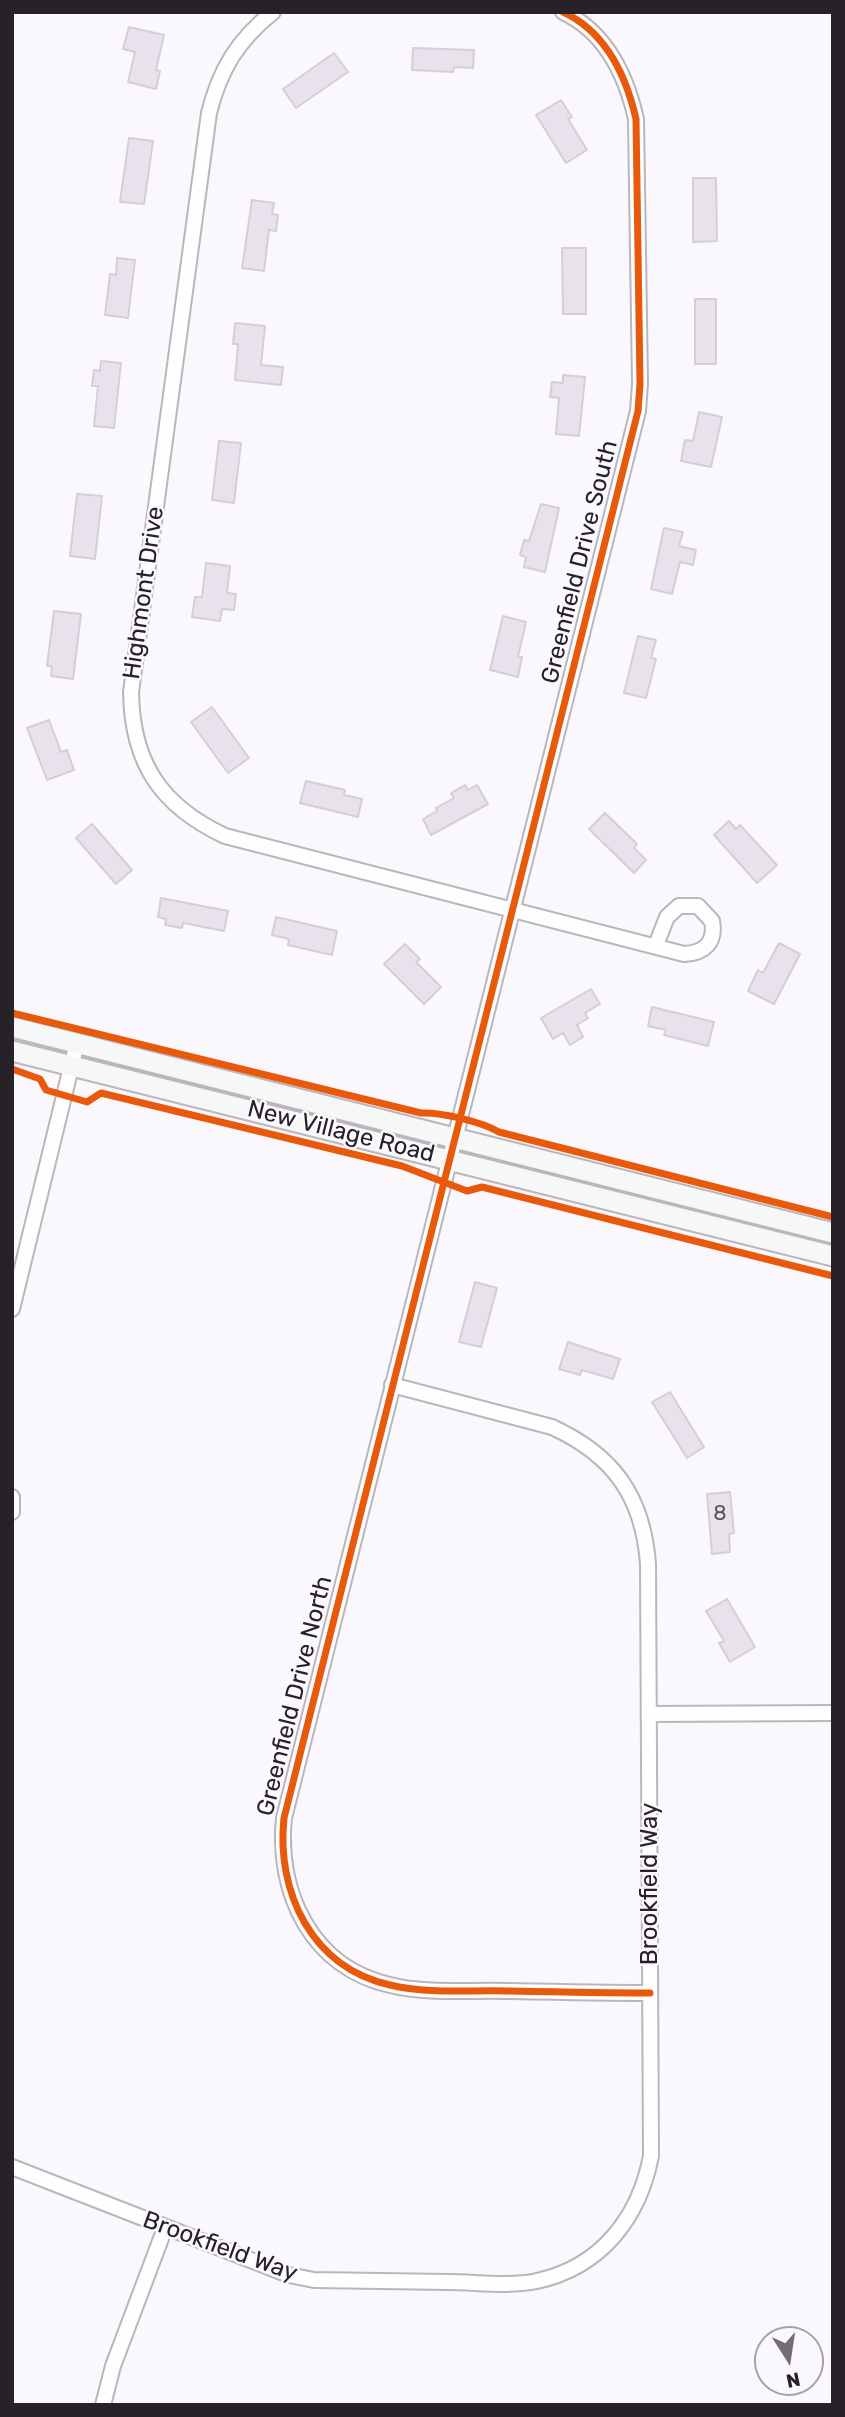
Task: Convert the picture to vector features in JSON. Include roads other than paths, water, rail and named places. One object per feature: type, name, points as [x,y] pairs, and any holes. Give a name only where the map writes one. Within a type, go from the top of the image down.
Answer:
[{"type":"main road","name":"New Village Road","points":[[12,1027],[833,1233]]},
{"type":"main road","name":"New Village Road","points":[[12,1051],[833,1256]]},
{"type":"street","name":"Highmont Drive","points":[[273,12],[253,28],[224,67],[209,113],[131,692],[137,744],[148,769],[176,806],[200,824],[225,836],[656,945]]},
{"type":"street","name":"Greenfield Drive South","points":[[448,1159],[638,411],[640,384],[636,119],[630,93],[607,50],[591,32],[563,12]]},
{"type":"street","points":[[12,1309],[77,1043]]},
{"type":"street","name":"Greenfield Drive North","points":[[448,1159],[284,1818],[282,1866],[297,1913],[328,1952],[366,1977],[387,1985],[411,1989],[650,1993]]},
{"type":"street","name":"Brookfield Way","points":[[12,2167],[289,2275],[314,2280],[514,2283],[559,2275],[583,2264],[605,2248],[624,2226],[646,2180],[651,2156],[646,1539],[629,1491],[614,1470],[596,1452],[552,1427],[392,1385]]},
{"type":"street","points":[[12,1497],[12,1512]]},
{"type":"street","points":[[649,1714],[833,1713]]},
{"type":"street","points":[[103,2405],[113,2366],[165,2228]]}]
